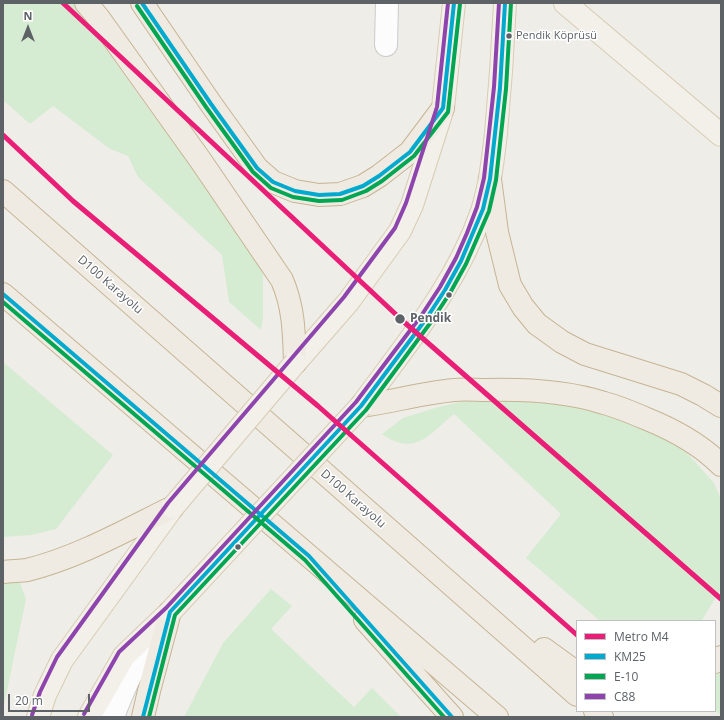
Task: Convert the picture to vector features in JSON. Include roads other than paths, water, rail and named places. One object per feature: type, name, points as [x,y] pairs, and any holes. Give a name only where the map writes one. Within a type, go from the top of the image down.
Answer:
[{"type":"highway","points":[[86,3],[98,17],[201,161],[282,280],[288,295],[293,318],[295,363]]},
{"type":"highway","points":[[142,3],[257,168],[273,182],[295,191],[319,195],[340,194],[363,186],[379,176],[410,152],[444,108]]},
{"type":"highway","points":[[491,170],[497,232],[510,285],[523,307],[537,324],[562,342],[585,354],[681,384],[721,406]]},
{"type":"highway","name":"D100 Karayolu","points":[[3,191],[576,694]]},
{"type":"highway","points":[[3,294],[496,717]]},
{"type":"highway","points":[[3,308],[35,321]]},
{"type":"highway","points":[[361,406],[381,404],[404,397],[454,390],[534,391],[572,395],[604,403],[663,425],[687,438],[710,454],[721,465]]},
{"type":"highway","points":[[3,572],[26,570],[63,559],[99,544],[173,507]]},
{"type":"highway","points":[[414,552],[576,672]]},
{"type":"highway","points":[[309,556],[452,717]]},
{"type":"highway","points":[[143,717],[170,612]]},
{"type":"main road","points":[[38,717],[45,695],[62,660],[173,507],[349,301],[400,231],[412,205],[444,108],[454,3]]},
{"type":"main road","points":[[89,717],[124,656],[170,612],[361,406],[426,319],[445,290],[473,235],[482,209],[491,170],[500,88],[505,3]]},
{"type":"main road","points":[[565,3],[721,135]]},
{"type":"lane","points":[[386,45],[387,3]]},
{"type":"lane","points":[[113,717],[143,651],[170,612]]},
{"type":"metro line","name":"M4","points":[[63,3],[404,322],[721,599]]},
{"type":"metro line","name":"M4","points":[[3,135],[73,201],[318,406],[576,634]]},
{"type":"place","name":"Pendi̇k Köprüsü","points":[[509,36]]},
{"type":"place","name":"Pendik","points":[[400,319]]}]
